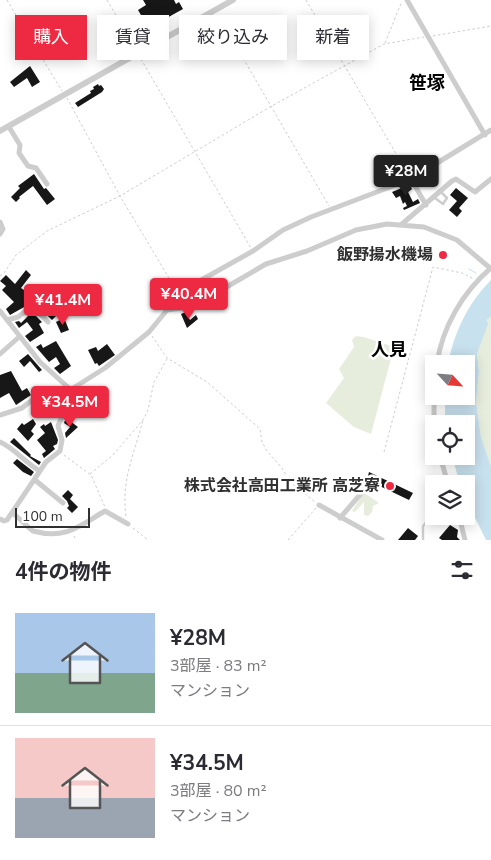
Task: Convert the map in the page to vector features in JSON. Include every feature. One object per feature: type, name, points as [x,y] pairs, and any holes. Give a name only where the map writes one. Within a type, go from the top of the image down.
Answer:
[{"type":"street","points":[[169,38],[233,0]]},
{"type":"street","points":[[407,0],[484,135]]},
{"type":"street","points":[[0,131],[131,60]]},
{"type":"street","points":[[9,127],[20,146],[19,153],[28,166],[36,168],[47,184]]},
{"type":"street","points":[[178,293],[283,230],[331,209],[411,179],[491,130]]},
{"type":"street","points":[[402,224],[456,178],[475,192],[491,179]]},
{"type":"street","points":[[411,179],[426,205]]},
{"type":"street","points":[[0,222],[3,229],[0,234]]},
{"type":"street","points":[[0,415],[22,408],[36,397],[55,395],[71,390],[105,368],[149,332],[167,310],[194,306],[266,264],[307,251],[356,230],[387,224],[424,227],[457,240],[490,268],[461,300],[444,334],[439,355]]},
{"type":"street","points":[[7,320],[18,317],[32,306],[48,322]]},
{"type":"street","points":[[0,310],[19,337],[49,372],[71,390]]},
{"type":"street","points":[[0,354],[19,337]]},
{"type":"street","points":[[0,519],[6,521],[49,458],[60,451],[62,440],[58,426],[65,409],[55,395]]},
{"type":"street","points":[[0,442],[10,446],[24,461],[40,472]]},
{"type":"street","points":[[35,480],[63,504]]},
{"type":"street","points":[[340,518],[364,490]]},
{"type":"street","points":[[318,505],[382,540]]},
{"type":"street","points":[[12,513],[30,529],[44,537],[55,539],[75,538],[96,517],[105,511],[128,524]]},
{"type":"street","points":[[461,525],[465,540]]},
{"type":"lane","points":[[434,198],[443,204],[448,198],[441,192]]},
{"type":"lane","points":[[423,540],[423,526],[425,524]]},
{"type":"path","points":[[7,0],[66,96],[120,196],[178,293]]},
{"type":"path","points":[[107,0],[116,15]]},
{"type":"path","points":[[306,0],[411,179]]},
{"type":"path","points":[[384,44],[402,0]]},
{"type":"path","points":[[215,10],[331,209]]},
{"type":"path","points":[[0,276],[16,255],[47,231],[120,196],[195,153],[270,106],[384,44],[491,26]]},
{"type":"path","points":[[143,60],[252,250]]},
{"type":"path","points":[[384,452],[433,267],[462,273],[477,281]]},
{"type":"path","points":[[149,332],[167,358],[207,382],[260,429],[264,446],[282,468],[290,482],[318,505],[288,540]]},
{"type":"path","points":[[148,540],[128,524],[125,506],[126,480],[143,420],[148,410],[154,382],[167,358]]},
{"type":"path","points":[[90,474],[113,455],[143,420]]},
{"type":"path","points":[[60,451],[80,469],[90,474],[108,512]]},
{"type":"green space","points":[[489,316],[491,316],[491,466],[481,437],[476,401],[479,371],[477,354]]},
{"type":"green space","points":[[356,336],[394,347],[371,434],[354,427],[326,403],[344,378],[339,369],[354,347],[352,340]]},
{"type":"green space","points":[[363,494],[379,503],[373,506],[372,512],[368,516],[364,515],[364,502],[355,512],[352,511]]},
{"type":"water","points":[[491,280],[491,316],[487,320],[488,324],[477,354],[479,371],[476,401],[481,437],[491,466],[491,540],[486,540],[475,517],[475,475],[457,475],[455,465],[475,465],[475,415],[445,415],[445,405],[475,405],[475,355],[450,355],[458,329],[475,298]]},
{"type":"building","points":[[143,0],[174,0],[176,4],[179,2],[183,9],[169,17],[169,15],[141,15],[138,10],[146,5]]},
{"type":"building","points":[[30,66],[40,82],[32,87],[27,78],[14,87],[10,82]]},
{"type":"building","points":[[98,84],[104,89],[102,92],[78,107],[75,103],[91,93],[90,91],[94,89],[93,87]]},
{"type":"building","points":[[34,174],[44,189],[46,188],[55,199],[47,205],[33,186],[19,197],[16,202],[11,197],[20,188],[18,186]]},
{"type":"building","points":[[409,185],[412,189],[408,192],[413,202],[418,199],[420,203],[404,210],[403,208],[407,206],[405,202],[403,204],[400,196],[396,198],[392,192]]},
{"type":"building","points":[[456,188],[468,198],[459,208],[462,211],[457,217],[449,210],[457,201],[450,195]]},
{"type":"building","points":[[26,270],[31,275],[21,288],[27,292],[33,286],[45,296],[59,313],[52,320],[33,302],[10,315],[6,309],[14,302],[2,290],[6,286],[0,281],[6,275],[15,284]]},
{"type":"building","points":[[32,312],[42,322],[39,324],[44,333],[30,342],[25,336],[33,330],[27,322],[19,328],[15,322],[19,321],[21,323]]},
{"type":"building","points":[[186,312],[190,320],[196,315],[198,319],[187,328],[181,314]]},
{"type":"building","points":[[64,318],[69,330],[61,333],[56,322]]},
{"type":"building","points":[[56,341],[71,366],[60,374],[54,368],[60,364],[56,357],[49,362],[36,347],[41,344],[43,348]]},
{"type":"building","points":[[107,344],[115,355],[99,366],[97,363],[95,364],[88,350],[96,347],[98,351]]},
{"type":"building","points":[[28,354],[42,370],[39,372],[30,361],[24,367],[19,361]]},
{"type":"building","points":[[11,371],[22,391],[27,388],[31,395],[16,405],[9,393],[0,398],[0,375]]},
{"type":"building","points":[[66,418],[78,427],[66,438],[65,433],[70,427],[64,423]]},
{"type":"building","points":[[33,419],[36,424],[31,431],[34,434],[28,441],[17,429],[22,423],[24,425]]},
{"type":"building","points":[[51,422],[58,440],[57,444],[53,446],[55,449],[44,458],[42,454],[46,451],[37,440],[45,433],[40,427]]},
{"type":"building","points":[[14,438],[30,456],[41,462],[39,465],[10,442]]},
{"type":"building","points":[[17,459],[34,472],[31,476],[13,463]]},
{"type":"building","name":"株式会社高田工業所 高芝寮","points":[[369,472],[413,493],[409,500],[367,480]]},
{"type":"building","points":[[68,490],[73,495],[70,499],[78,507],[72,513],[67,508],[69,506],[67,501],[62,496]]},
{"type":"building","points":[[450,525],[458,530],[457,537],[460,540],[442,540],[439,538]]},
{"type":"building","points":[[408,528],[418,536],[415,540],[398,540]]},
{"type":"waterway","points":[[469,269],[476,273]]},
{"type":"place","name":"飯野揚水機場","points":[[443,255]]},
{"type":"place","name":"株式会社高田工業所 高芝寮","points":[[390,486]]},
{"type":"district","name":"笹塚","points":[[427,83]]},
{"type":"district","name":"人見","points":[[389,350]]}]
